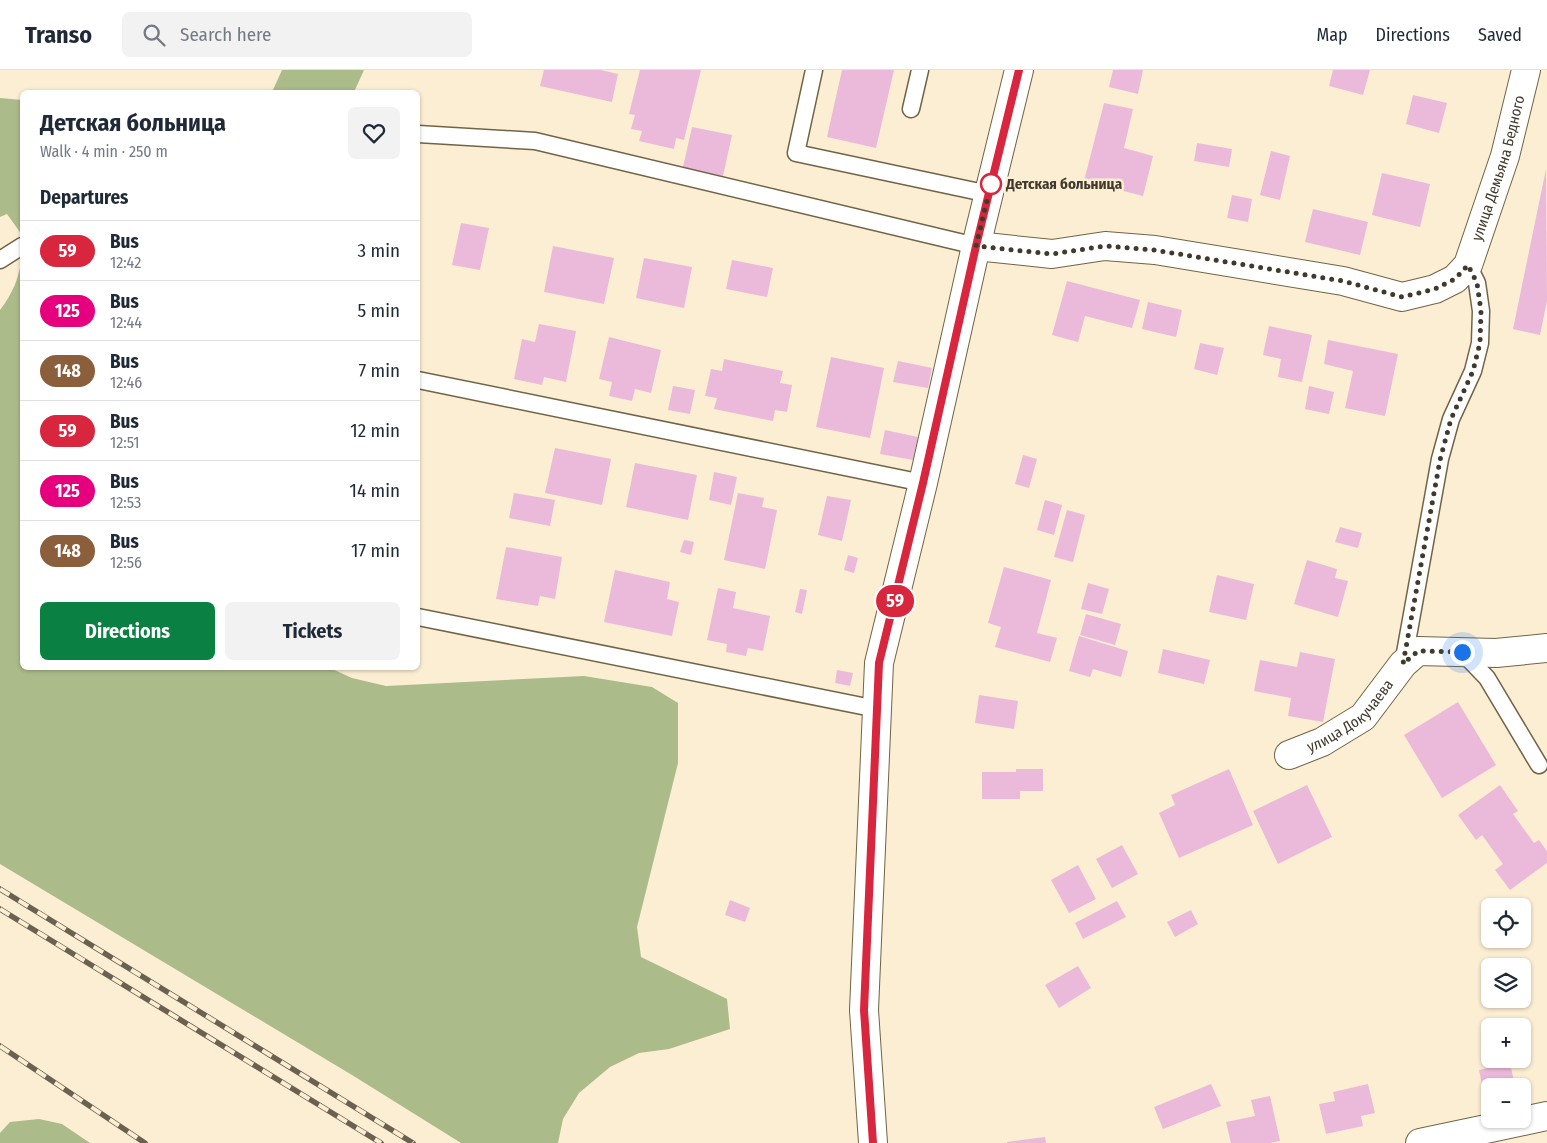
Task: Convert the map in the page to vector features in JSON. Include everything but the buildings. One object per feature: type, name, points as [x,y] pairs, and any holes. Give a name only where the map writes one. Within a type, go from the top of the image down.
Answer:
[{"type":"street","points":[[873,1143],[864,1010],[879,663],[1019,70]]},
{"type":"street","name":"улица Демьяна Бедного","points":[[1468,265],[1505,156],[1526,70]]},
{"type":"street","points":[[976,246],[1052,254],[1105,246],[1154,250],[1343,281],[1402,297],[1435,289],[1455,279],[1468,265]]},
{"type":"street","name":"улица Докучаева","points":[[1289,755],[1322,742],[1363,717],[1403,664],[1418,651],[1496,653],[1547,648]]},
{"type":"street","points":[[1420,1143],[1547,1116]]},
{"type":"lane","points":[[814,70],[796,152],[989,194]]},
{"type":"lane","points":[[910,109],[920,70]]},
{"type":"lane","points":[[420,134],[535,141],[976,246]]},
{"type":"lane","points":[[0,260],[20,247]]},
{"type":"lane","points":[[1403,664],[1440,460],[1451,419],[1473,371],[1480,343],[1481,311],[1477,283],[1468,265]]},
{"type":"lane","points":[[420,380],[923,483]]},
{"type":"lane","points":[[420,616],[877,708]]},
{"type":"lane","points":[[1462,652],[1487,678],[1539,766]]},
{"type":"green space","points":[[282,70],[364,70],[355,90],[273,90]]},
{"type":"green space","points":[[0,98],[20,100],[20,232],[7,214],[0,217]]},
{"type":"green space","points":[[20,266],[20,670],[334,670],[352,678],[386,686],[584,676],[652,687],[678,703],[678,763],[637,927],[641,957],[727,999],[730,1029],[669,1049],[639,1053],[610,1067],[579,1093],[563,1119],[558,1143],[461,1143],[352,1075],[0,864],[0,310],[15,285]]},
{"type":"green space","points":[[39,1119],[62,1124],[90,1143],[0,1143],[0,1133],[10,1122]]},
{"type":"railway","points":[[0,889],[413,1143]]},
{"type":"railway","points":[[0,909],[381,1143]]},
{"type":"railway","points":[[0,1046],[145,1143]]},
{"type":"bus line","name":"59","points":[[873,1143],[864,1010],[879,663],[1019,70]]},
{"type":"place","name":"Детская больница","points":[[991,184]]},
{"type":"route","points":[[991,184],[976,246],[1052,254],[1105,246],[1154,250],[1343,281],[1402,297],[1435,289],[1455,279],[1468,265],[1477,283],[1481,311],[1480,343],[1473,371],[1451,419],[1440,460],[1411,611],[1403,664],[1418,651],[1462,652]]}]
